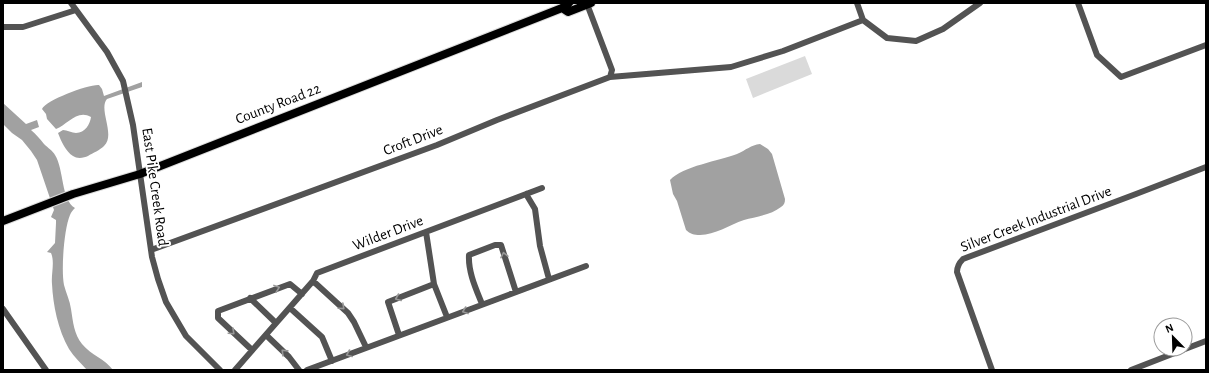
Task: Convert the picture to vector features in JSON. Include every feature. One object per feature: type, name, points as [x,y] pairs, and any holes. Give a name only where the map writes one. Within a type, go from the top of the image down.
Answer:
[{"type":"main road","name":"County Road 22","points":[[3,221],[73,194],[140,174],[562,8],[569,3]]},
{"type":"main road","name":"County Road 22","points":[[562,8],[568,12],[589,4]]},
{"type":"street","name":"East Pike Creek Road","points":[[71,3],[107,52],[123,81],[133,125],[151,250],[158,279],[166,302],[186,336],[220,370]]},
{"type":"street","points":[[857,3],[863,20],[887,38],[916,41],[944,30],[980,3]]},
{"type":"street","points":[[1078,3],[1097,55],[1121,77],[1206,45]]},
{"type":"street","points":[[589,4],[612,70],[610,78]]},
{"type":"street","points":[[3,27],[23,27],[76,10]]},
{"type":"street","name":"Croft Drive","points":[[151,250],[430,147],[610,78],[731,67],[783,52],[863,20]]},
{"type":"street","name":"Silver Creek Industrial Drive","points":[[992,370],[957,272],[958,265],[963,259],[1206,167]]},
{"type":"street","name":"Wilder Drive","points":[[235,370],[313,281],[317,273],[542,188]]},
{"type":"street","points":[[526,194],[535,210],[540,246],[549,279]]},
{"type":"street","points":[[426,232],[434,284],[447,317]]},
{"type":"street","points":[[482,304],[473,280],[469,255],[495,245],[501,245],[504,251],[505,260],[516,292]]},
{"type":"street","points":[[307,370],[586,266]]},
{"type":"street","points":[[313,281],[348,313],[366,347]]},
{"type":"street","points":[[252,350],[218,318],[218,311],[290,284],[302,294]]},
{"type":"street","points":[[398,335],[388,302],[434,284]]},
{"type":"street","points":[[250,298],[276,323]]},
{"type":"street","points":[[290,308],[322,337],[332,361]]},
{"type":"street","points":[[3,309],[46,370]]},
{"type":"street","points":[[266,335],[289,357],[299,370]]},
{"type":"street","points":[[1193,346],[1206,341]]},
{"type":"street","points":[[1131,370],[1164,357]]},
{"type":"shaded area","points":[[805,56],[812,74],[753,98],[746,79]]},
{"type":"shaded area","points":[[142,82],[142,87],[107,99],[104,109],[108,129],[107,141],[101,149],[85,157],[76,158],[70,154],[64,146],[58,133],[63,130],[79,133],[88,125],[91,117],[86,115],[77,116],[56,129],[47,119],[46,114],[42,109],[45,105],[59,97],[86,87],[99,85],[104,96]]},
{"type":"shaded area","points":[[3,103],[26,124],[37,120],[39,127],[31,130],[53,152],[58,161],[67,198],[70,204],[75,208],[70,214],[66,230],[63,270],[64,285],[74,328],[82,344],[113,370],[87,370],[71,352],[65,342],[57,317],[54,300],[52,257],[51,253],[47,252],[55,243],[56,220],[51,217],[54,210],[37,160],[22,140],[3,124]]},
{"type":"shaded area","points":[[760,144],[768,149],[772,154],[785,199],[784,205],[773,212],[744,220],[706,235],[696,235],[686,230],[677,201],[673,194],[670,180],[676,175],[692,167],[737,154]]}]
